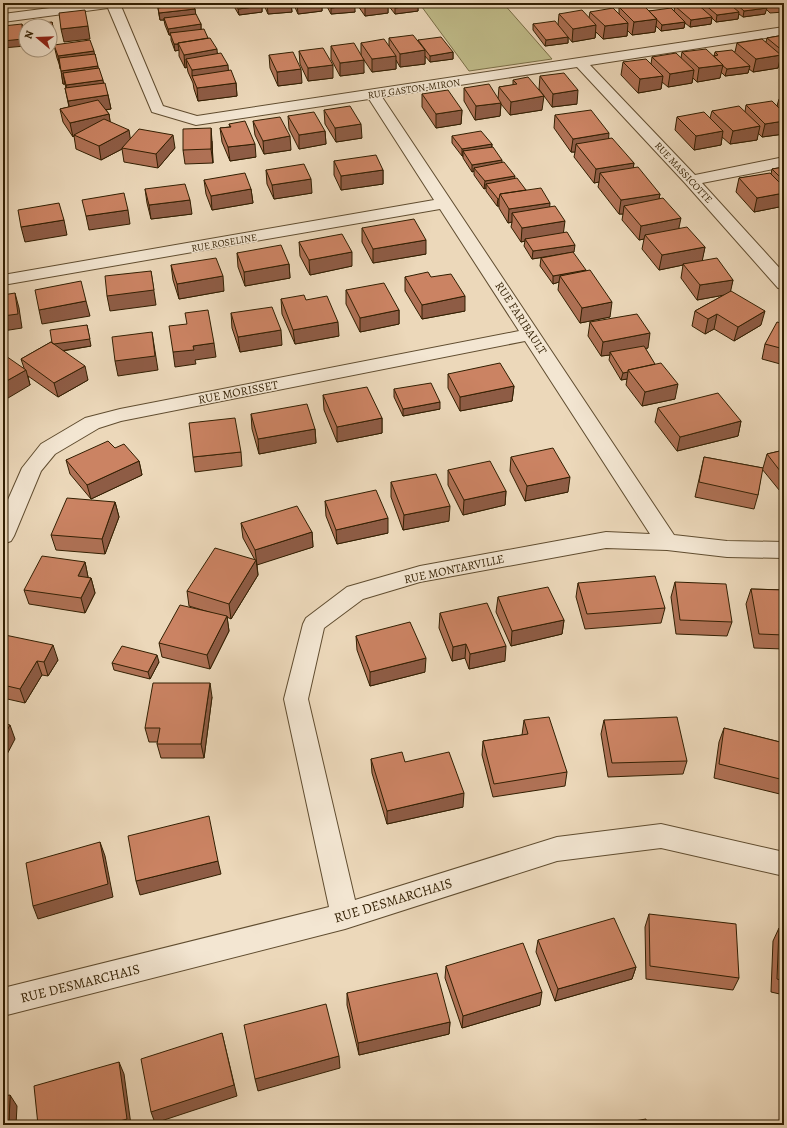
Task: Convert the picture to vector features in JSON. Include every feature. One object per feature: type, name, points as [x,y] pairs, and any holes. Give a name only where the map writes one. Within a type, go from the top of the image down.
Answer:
[{"type":"street","points":[[3,18],[116,3]]},
{"type":"street","name":"RUE GASTON-MIRON","points":[[116,3],[157,109],[196,121],[784,31]]},
{"type":"street","name":"RUE MASSICOTTE","points":[[581,63],[691,180],[784,284]]},
{"type":"street","name":"RUE FARIBAULT","points":[[373,94],[667,542]]},
{"type":"street","points":[[691,180],[784,162]]},
{"type":"street","name":"RUE ROSELINE","points":[[3,280],[445,203]]},
{"type":"street","name":"RUE MORISSET","points":[[3,536],[32,468],[48,449],[92,423],[120,415],[531,334]]},
{"type":"street","name":"RUE MONTARVILLE","points":[[345,916],[296,699],[314,624],[356,594],[420,574],[606,540],[667,542],[727,549],[784,550]]},
{"type":"street","name":"RUE DESMARCHAIS","points":[[3,1002],[345,916],[557,849],[661,836],[784,864]]},
{"type":"shaded area","points":[[419,3],[503,3],[552,59],[469,71]]},
{"type":"building","points":[[162,3],[192,3],[195,9],[159,13],[158,8],[164,7]]},
{"type":"building","points":[[235,3],[260,3],[262,6],[238,9]]},
{"type":"building","points":[[328,3],[353,3],[355,5],[331,8]]},
{"type":"building","points":[[392,3],[417,3],[418,5],[395,8]]},
{"type":"building","points":[[696,3],[712,17],[691,20],[675,6]]},
{"type":"building","points":[[703,3],[728,3],[739,12],[717,15]]},
{"type":"building","points":[[735,3],[761,3],[767,8],[744,11]]},
{"type":"building","points":[[642,4],[657,19],[634,22],[619,7]]},
{"type":"building","points":[[613,8],[628,23],[605,26],[590,12]]},
{"type":"building","points":[[671,8],[685,22],[662,25],[649,11]]},
{"type":"building","points":[[85,10],[88,26],[61,29],[59,13]]},
{"type":"building","points":[[582,10],[596,25],[573,29],[559,14]]},
{"type":"building","points":[[196,14],[201,24],[168,29],[164,18]]},
{"type":"building","points":[[555,21],[568,37],[546,40],[533,24]]},
{"type":"building","points":[[18,24],[18,40],[3,41],[3,26]]},
{"type":"building","points":[[204,29],[208,38],[178,44],[174,44],[170,33]]},
{"type":"building","points":[[413,35],[425,50],[400,54],[389,38]]},
{"type":"building","points":[[784,35],[784,52],[767,38]]},
{"type":"building","points":[[441,37],[453,52],[430,56],[418,40]]},
{"type":"building","points":[[210,38],[217,49],[184,55],[178,43]]},
{"type":"building","points":[[384,39],[396,56],[372,59],[361,43]]},
{"type":"building","points":[[762,39],[781,55],[756,59],[737,43]]},
{"type":"building","points":[[90,40],[94,51],[58,56],[58,44]]},
{"type":"building","points":[[354,43],[364,60],[340,63],[331,46]]},
{"type":"building","points":[[323,48],[333,65],[308,68],[299,51]]},
{"type":"building","points":[[706,49],[723,65],[699,68],[682,52]]},
{"type":"building","points":[[732,50],[750,66],[727,69],[714,56],[718,55],[715,52]]},
{"type":"building","points":[[293,52],[301,69],[277,72],[269,55]]},
{"type":"building","points":[[221,53],[228,65],[192,70],[186,59]]},
{"type":"building","points":[[676,53],[694,70],[670,74],[652,57]]},
{"type":"building","points":[[95,54],[98,66],[61,71],[59,58]]},
{"type":"building","points":[[646,59],[663,76],[640,79],[623,62]]},
{"type":"building","points":[[99,68],[103,80],[66,85],[63,73]]},
{"type":"building","points":[[231,70],[236,83],[197,88],[192,76]]},
{"type":"building","points":[[564,73],[578,90],[553,94],[540,76]]},
{"type":"building","points":[[528,77],[544,96],[511,102],[499,87],[517,84],[513,80]]},
{"type":"building","points":[[105,83],[108,95],[68,101],[65,88]]},
{"type":"building","points":[[489,84],[501,103],[476,106],[464,88]]},
{"type":"building","points":[[448,90],[462,110],[436,114],[422,94]]},
{"type":"building","points":[[784,98],[784,104],[779,99]]},
{"type":"building","points":[[98,100],[109,114],[70,123],[60,109]]},
{"type":"building","points":[[772,101],[784,113],[784,121],[765,124],[746,105]]},
{"type":"building","points":[[350,106],[361,124],[335,128],[324,110]]},
{"type":"building","points":[[739,106],[760,126],[733,131],[712,111]]},
{"type":"building","points":[[591,110],[609,133],[573,139],[555,115]]},
{"type":"building","points":[[314,112],[325,131],[299,135],[288,116]]},
{"type":"building","points":[[704,112],[723,131],[696,136],[677,117]]},
{"type":"building","points":[[280,117],[290,136],[263,141],[253,121]]},
{"type":"building","points":[[104,119],[129,130],[99,146],[74,135]]},
{"type":"building","points":[[245,121],[255,144],[228,147],[220,128],[231,127],[229,124]]},
{"type":"building","points":[[211,128],[211,149],[183,150],[183,129]]},
{"type":"building","points":[[139,129],[173,135],[156,154],[122,148]]},
{"type":"building","points":[[481,131],[492,144],[462,149],[452,136]]},
{"type":"building","points":[[612,138],[634,163],[596,169],[576,144]]},
{"type":"building","points":[[493,147],[502,160],[472,165],[463,151]]},
{"type":"building","points":[[376,155],[383,170],[341,176],[334,161]]},
{"type":"building","points":[[504,162],[515,176],[485,181],[474,168]]},
{"type":"building","points":[[304,164],[311,179],[272,185],[266,170]]},
{"type":"building","points":[[638,167],[660,194],[621,200],[600,173]]},
{"type":"building","points":[[784,167],[784,181],[772,169]]},
{"type":"building","points":[[245,173],[251,189],[211,196],[204,180]]},
{"type":"building","points":[[770,173],[784,187],[784,193],[757,198],[739,178]]},
{"type":"building","points":[[517,178],[526,190],[500,194],[499,199],[486,184]]},
{"type":"building","points":[[185,184],[190,200],[149,205],[145,189]]},
{"type":"building","points":[[541,188],[550,203],[509,209],[500,194]]},
{"type":"building","points":[[124,193],[128,210],[86,216],[82,200]]},
{"type":"building","points":[[663,198],[681,218],[641,226],[624,206]]},
{"type":"building","points":[[59,203],[64,220],[21,227],[18,210]]},
{"type":"building","points":[[555,206],[565,221],[522,228],[512,213]]},
{"type":"building","points":[[414,219],[426,240],[373,249],[362,228]]},
{"type":"building","points":[[687,227],[705,247],[662,255],[645,235]]},
{"type":"building","points":[[567,232],[575,245],[533,251],[525,239]]},
{"type":"building","points":[[342,234],[352,252],[309,260],[299,242]]},
{"type":"building","points":[[281,245],[289,264],[244,272],[237,253]]},
{"type":"building","points":[[573,252],[586,270],[553,276],[541,258]]},
{"type":"building","points":[[216,258],[223,276],[177,284],[171,265]]},
{"type":"building","points":[[717,258],[733,280],[700,285],[683,264]]},
{"type":"building","points":[[590,270],[612,302],[582,308],[560,276]]},
{"type":"building","points":[[151,271],[154,290],[107,296],[105,276]]},
{"type":"building","points":[[428,272],[431,277],[451,274],[465,296],[422,305],[405,277]]},
{"type":"building","points":[[81,281],[86,301],[39,310],[35,290]]},
{"type":"building","points":[[384,283],[399,310],[360,318],[346,290]]},
{"type":"building","points":[[731,291],[765,311],[738,327],[717,314],[708,319],[695,311]]},
{"type":"building","points":[[15,293],[18,314],[3,316],[3,295]]},
{"type":"building","points":[[304,295],[306,300],[327,296],[338,322],[293,330],[281,299]]},
{"type":"building","points":[[272,307],[281,330],[238,337],[231,313]]},
{"type":"building","points":[[208,310],[214,343],[193,346],[194,350],[173,352],[169,326],[187,324],[185,313]]},
{"type":"building","points":[[637,314],[650,333],[603,342],[590,322]]},
{"type":"building","points":[[777,322],[784,324],[784,349],[765,344]]},
{"type":"building","points":[[87,325],[90,339],[54,344],[52,343],[50,330]]},
{"type":"building","points":[[152,332],[155,356],[115,361],[112,337]]},
{"type":"building","points":[[51,342],[85,366],[54,383],[21,359]]},
{"type":"building","points":[[644,346],[655,364],[628,370],[628,372],[623,373],[610,352]]},
{"type":"building","points":[[3,354],[26,370],[3,383]]},
{"type":"building","points":[[500,363],[514,386],[460,397],[448,374]]},
{"type":"building","points":[[661,363],[678,384],[645,392],[628,370]]},
{"type":"building","points":[[431,383],[440,402],[403,409],[394,389]]},
{"type":"building","points":[[367,387],[382,418],[337,427],[323,395]]},
{"type":"building","points":[[718,393],[741,421],[680,437],[658,408]]},
{"type":"building","points":[[307,404],[315,429],[258,439],[251,414]]},
{"type":"building","points":[[235,418],[241,452],[193,457],[189,423]]},
{"type":"building","points":[[108,441],[115,448],[124,444],[139,461],[87,485],[66,460]]},
{"type":"building","points":[[553,448],[570,477],[527,486],[511,457]]},
{"type":"building","points":[[784,450],[784,476],[767,454]]},
{"type":"building","points":[[704,457],[763,468],[758,495],[699,482]]},
{"type":"building","points":[[490,461],[506,491],[464,500],[448,470]]},
{"type":"building","points":[[436,474],[450,506],[404,515],[391,482]]},
{"type":"building","points":[[376,490],[388,518],[336,530],[325,501]]},
{"type":"building","points":[[67,498],[115,502],[102,539],[51,535]]},
{"type":"building","points":[[297,506],[312,532],[255,550],[241,523]]},
{"type":"building","points":[[215,548],[256,560],[229,604],[187,591]]},
{"type":"building","points":[[42,556],[85,562],[78,576],[91,578],[81,598],[24,590]]},
{"type":"building","points":[[655,576],[665,608],[587,614],[578,583]]},
{"type":"building","points":[[675,582],[726,584],[732,622],[680,620]]},
{"type":"building","points":[[548,587],[564,620],[512,631],[498,597]]},
{"type":"building","points":[[751,589],[784,590],[784,635],[759,634]]},
{"type":"building","points":[[487,603],[506,646],[470,654],[466,644],[453,647],[440,613]]},
{"type":"building","points":[[180,605],[227,616],[207,655],[159,643]]},
{"type":"building","points":[[410,622],[426,658],[370,672],[356,636]]},
{"type":"building","points":[[5,635],[53,645],[44,662],[37,661],[20,689],[3,685],[3,637]]},
{"type":"building","points":[[122,646],[157,655],[148,672],[112,663]]},
{"type":"building","points":[[153,683],[210,683],[201,744],[157,744],[160,728],[145,728]]},
{"type":"building","points":[[549,717],[567,772],[494,784],[483,741],[528,734],[524,720]]},
{"type":"building","points":[[677,717],[687,761],[612,763],[604,720]]},
{"type":"building","points":[[3,723],[10,725],[3,737]]},
{"type":"building","points":[[724,728],[784,743],[784,780],[719,764]]},
{"type":"building","points":[[402,752],[405,762],[449,752],[464,793],[387,811],[371,759]]},
{"type":"building","points":[[209,816],[218,861],[136,881],[128,836]]},
{"type":"building","points":[[100,842],[108,884],[33,906],[26,863]]},
{"type":"building","points":[[649,914],[736,924],[739,978],[650,966]]},
{"type":"building","points":[[614,918],[636,967],[558,989],[538,940]]},
{"type":"building","points":[[779,928],[784,930],[784,981],[777,979]]},
{"type":"building","points":[[523,943],[542,992],[463,1016],[446,966]]},
{"type":"building","points":[[437,973],[450,1022],[358,1043],[347,993]]},
{"type":"building","points":[[326,1004],[339,1056],[255,1079],[244,1025]]},
{"type":"building","points":[[222,1033],[234,1085],[151,1112],[141,1059]]},
{"type":"building","points":[[119,1062],[127,1119],[106,1125],[38,1125],[34,1086]]},
{"type":"building","points":[[10,1095],[9,1125],[3,1125],[3,1096]]},
{"type":"building","points":[[646,1119],[647,1125],[611,1125]]}]
